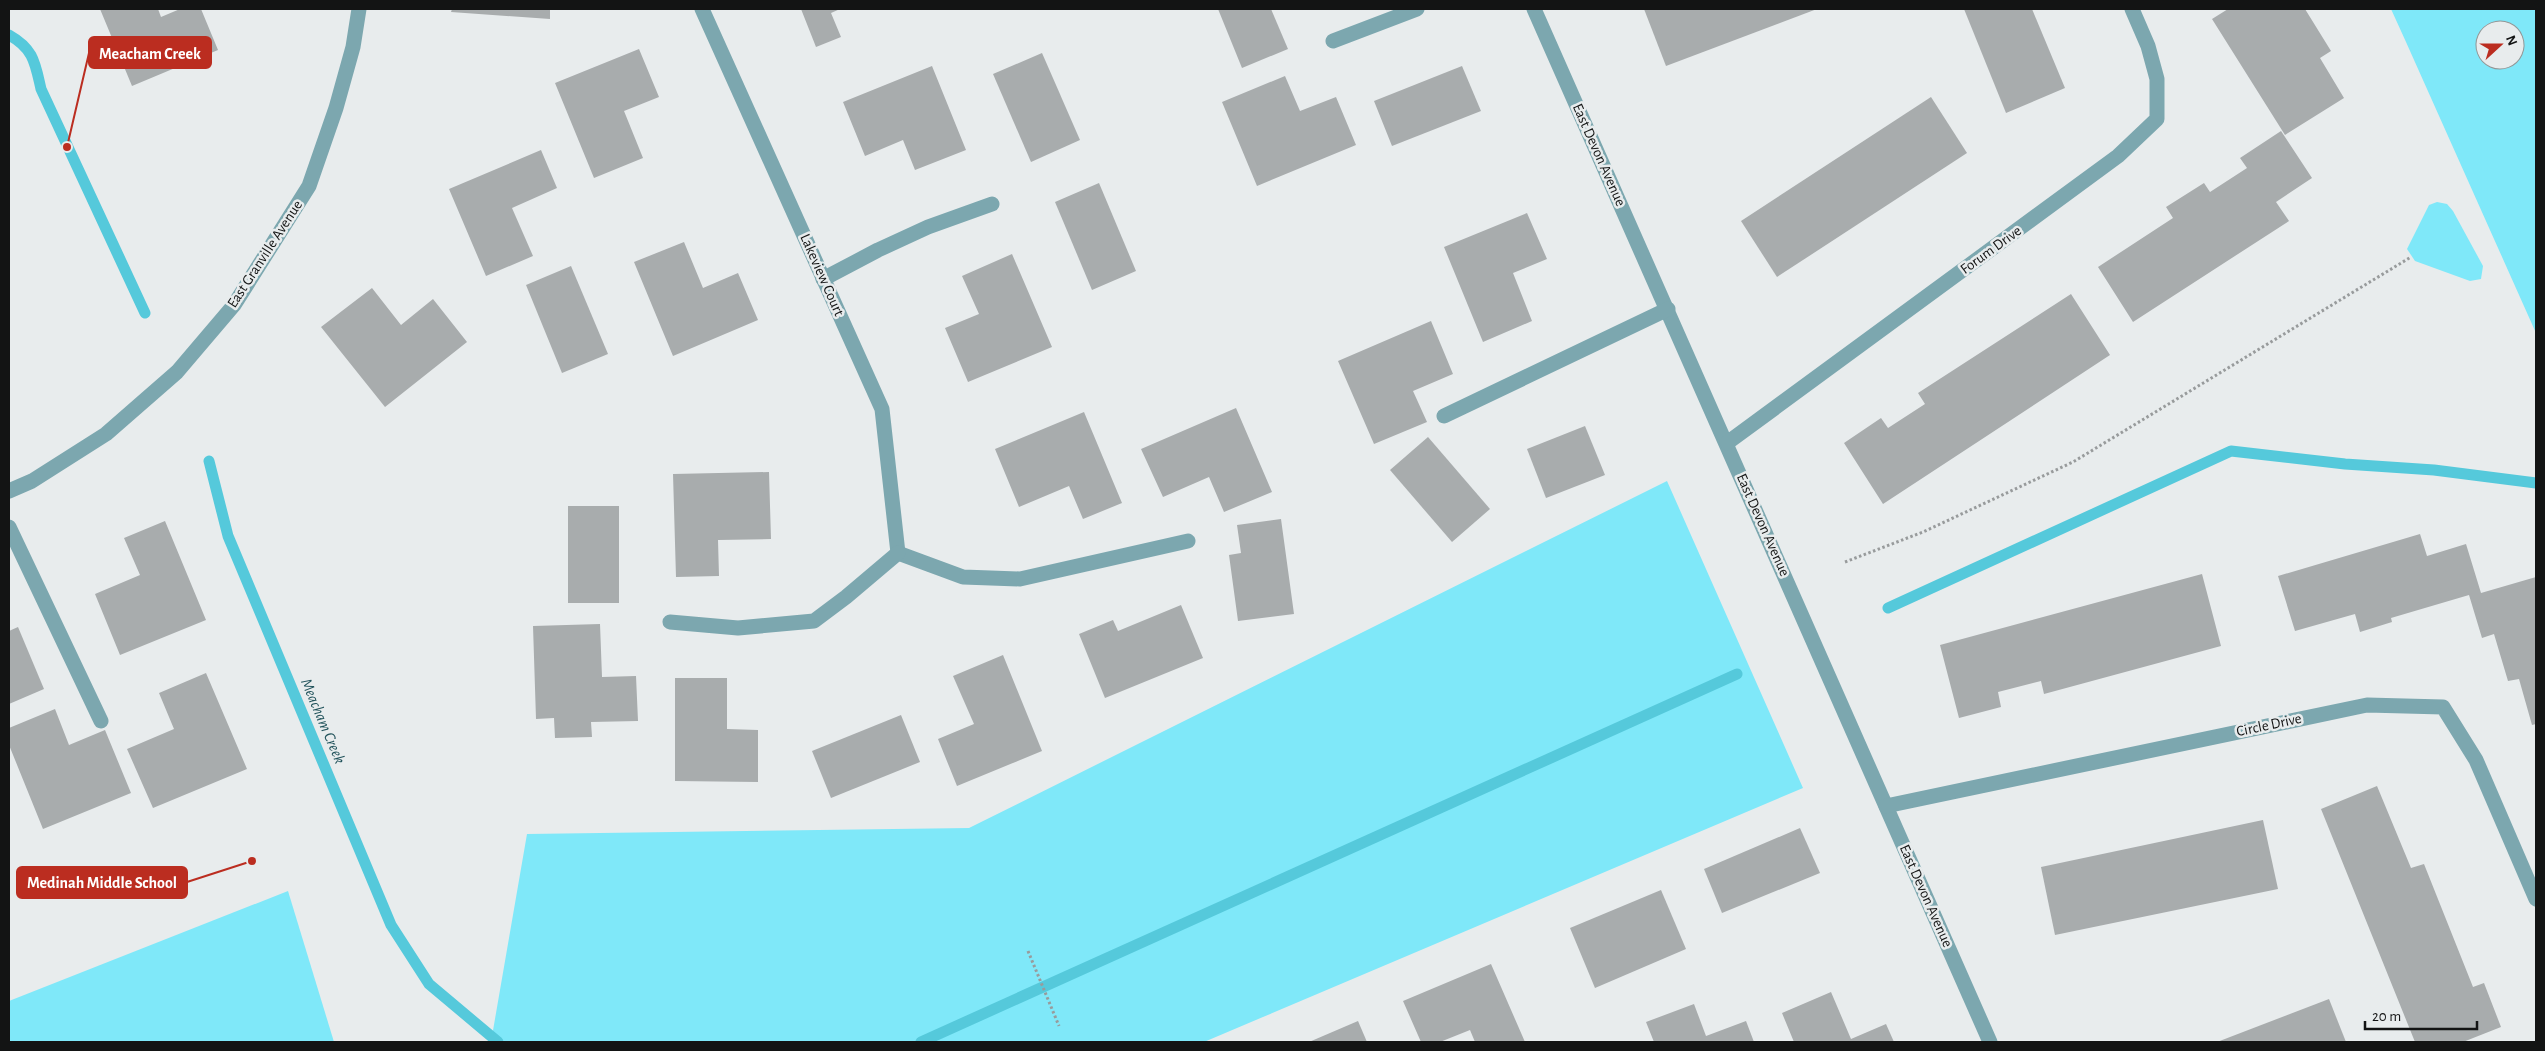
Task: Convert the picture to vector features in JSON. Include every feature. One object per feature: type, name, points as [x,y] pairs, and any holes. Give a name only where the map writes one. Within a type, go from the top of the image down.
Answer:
[{"type":"street","name":"East Granville Avenue","points":[[9,491],[32,481],[106,434],[177,372],[234,305],[309,186],[336,108],[352,47],[359,9]]},
{"type":"street","name":"Lakeview Court","points":[[702,9],[882,409],[898,552]]},
{"type":"street","points":[[1333,42],[1417,9]]},
{"type":"street","name":"East Devon Avenue","points":[[1534,9],[1990,1042]]},
{"type":"street","name":"Forum Drive","points":[[1727,443],[2118,156],[2157,119],[2157,79],[2148,46],[2132,9]]},
{"type":"street","points":[[823,279],[886,246],[928,227],[992,204]]},
{"type":"street","points":[[1444,416],[1668,309]]},
{"type":"street","points":[[9,527],[101,721]]},
{"type":"street","points":[[670,622],[738,628],[814,621],[846,597],[898,552],[963,577],[1020,579],[1188,541]]},
{"type":"street","name":"Circle Drive","points":[[1886,806],[2368,705],[2443,707],[2476,760],[2536,899]]},
{"type":"path","points":[[1845,562],[1923,532],[2073,462],[2411,257]]},
{"type":"path","points":[[1028,951],[1060,1026]]},
{"type":"shaded area","points":[[2391,9],[2536,9],[2536,333]]},
{"type":"shaded area","points":[[2437,202],[2447,204],[2453,211],[2483,266],[2481,279],[2470,281],[2415,261],[2407,249],[2429,205]]},
{"type":"shaded area","points":[[1667,481],[1803,788],[1204,1042],[491,1042],[527,834],[969,828]]},
{"type":"shaded area","points":[[288,891],[334,1042],[9,1042],[9,1001]]},
{"type":"building","points":[[100,9],[158,9],[161,17],[180,9],[201,9],[218,50],[132,86]]},
{"type":"building","points":[[452,9],[550,9],[550,19],[451,12]]},
{"type":"building","points":[[801,9],[840,9],[831,13],[841,37],[816,47]]},
{"type":"building","points":[[1218,9],[1271,9],[1288,49],[1242,68]]},
{"type":"building","points":[[1644,9],[1817,9],[1666,66]]},
{"type":"building","points":[[1964,9],[2032,9],[2065,88],[2006,113]]},
{"type":"building","points":[[2228,9],[2305,9],[2331,51],[2320,58],[2344,98],[2285,135],[2212,19]]},
{"type":"building","points":[[639,49],[659,97],[624,111],[643,158],[594,178],[555,83]]},
{"type":"building","points":[[1042,53],[1080,140],[1031,162],[993,74]]},
{"type":"building","points":[[932,66],[966,150],[915,170],[903,140],[865,156],[843,102]]},
{"type":"building","points":[[1462,66],[1481,111],[1392,146],[1374,101]]},
{"type":"building","points":[[1285,76],[1300,111],[1336,97],[1356,145],[1257,186],[1222,102]]},
{"type":"building","points":[[1931,97],[1967,153],[1777,277],[1741,221]]},
{"type":"building","points":[[2281,131],[2312,178],[2276,202],[2289,221],[2133,322],[2098,267],[2173,218],[2166,207],[2204,183],[2210,192],[2247,168],[2240,158]]},
{"type":"building","points":[[541,150],[557,188],[512,208],[533,256],[486,276],[449,189]]},
{"type":"building","points":[[1099,183],[1136,271],[1092,290],[1055,202]]},
{"type":"building","points":[[1527,213],[1547,259],[1513,273],[1532,321],[1483,342],[1444,247]]},
{"type":"building","points":[[684,242],[703,288],[738,273],[758,320],[673,356],[634,262]]},
{"type":"building","points":[[1012,254],[1052,347],[968,382],[945,328],[979,314],[962,276]]},
{"type":"building","points":[[571,266],[608,354],[562,373],[526,285]]},
{"type":"building","points":[[372,288],[401,325],[433,299],[467,342],[385,407],[321,327]]},
{"type":"building","points":[[2071,294],[2110,355],[1883,504],[1844,443],[1881,418],[1888,428],[1925,404],[1918,393]]},
{"type":"building","points":[[1431,321],[1453,374],[1413,391],[1427,422],[1374,444],[1338,361]]},
{"type":"building","points":[[1236,408],[1272,492],[1224,512],[1209,477],[1163,497],[1141,449]]},
{"type":"building","points":[[1084,412],[1122,503],[1083,519],[1069,486],[1019,507],[995,449]]},
{"type":"building","points":[[1585,426],[1605,475],[1546,498],[1527,449]]},
{"type":"building","points":[[1428,437],[1490,509],[1452,542],[1390,470]]},
{"type":"building","points":[[769,472],[771,539],[718,540],[719,576],[676,577],[673,474]]},
{"type":"building","points":[[568,506],[619,506],[619,603],[568,603]]},
{"type":"building","points":[[1281,519],[1294,614],[1238,621],[1229,555],[1241,553],[1237,525]]},
{"type":"building","points":[[165,521],[206,620],[120,655],[95,594],[140,575],[124,538]]},
{"type":"building","points":[[2420,534],[2427,556],[2466,544],[2481,593],[2536,577],[2536,724],[2532,725],[2519,679],[2508,681],[2494,634],[2482,638],[2469,595],[2391,618],[2392,622],[2360,632],[2355,614],[2295,631],[2278,576]]},
{"type":"building","points":[[2202,574],[2221,646],[2044,694],[2041,681],[1998,692],[2001,707],[1959,718],[1940,645]]},
{"type":"building","points":[[1181,605],[1203,658],[1105,698],[1079,634],[1113,620],[1118,631]]},
{"type":"building","points":[[600,624],[602,677],[636,676],[638,721],[591,722],[592,737],[555,738],[554,718],[536,719],[533,626]]},
{"type":"building","points":[[18,627],[44,689],[9,704],[9,631]]},
{"type":"building","points":[[1003,655],[1042,751],[957,786],[938,739],[974,724],[953,676]]},
{"type":"building","points":[[206,673],[247,769],[153,808],[127,749],[174,729],[159,693]]},
{"type":"building","points":[[675,678],[727,678],[727,729],[758,730],[758,782],[675,781]]},
{"type":"building","points":[[55,709],[69,745],[105,730],[131,793],[43,829],[9,745],[9,728]]},
{"type":"building","points":[[901,715],[920,762],[831,798],[812,751]]},
{"type":"building","points":[[2377,786],[2411,868],[2424,864],[2473,987],[2484,983],[2501,1027],[2463,1042],[2415,1042],[2321,809]]},
{"type":"building","points":[[2263,820],[2278,889],[2055,935],[2041,867]]},
{"type":"building","points":[[1800,828],[1820,873],[1722,913],[1704,869]]},
{"type":"building","points":[[1661,890],[1686,949],[1595,988],[1570,928]]},
{"type":"building","points":[[1491,964],[1525,1042],[1475,1042],[1470,1030],[1440,1042],[1421,1042],[1403,1001]]},
{"type":"building","points":[[1831,992],[1851,1039],[1886,1024],[1894,1042],[1794,1042],[1782,1013]]},
{"type":"building","points":[[2329,999],[2346,1042],[2217,1042]]},
{"type":"building","points":[[1694,1004],[1706,1036],[1746,1021],[1754,1042],[1654,1042],[1646,1022]]},
{"type":"building","points":[[1358,1021],[1367,1042],[1309,1042]]},
{"type":"waterway","name":"Meacham Creek","points":[[9,35],[29,51],[35,64],[41,89],[145,313]]},
{"type":"waterway","points":[[1888,608],[2231,451],[2345,464],[2434,470],[2536,483]]},
{"type":"waterway","name":"Meacham Creek","points":[[209,461],[228,536],[391,925],[429,984],[498,1042]]},
{"type":"waterway","points":[[921,1042],[1737,674]]},
{"type":"place","name":"Meacham Creek","points":[[67,147]]},
{"type":"place","name":"Medinah Middle School","points":[[252,861]]}]
